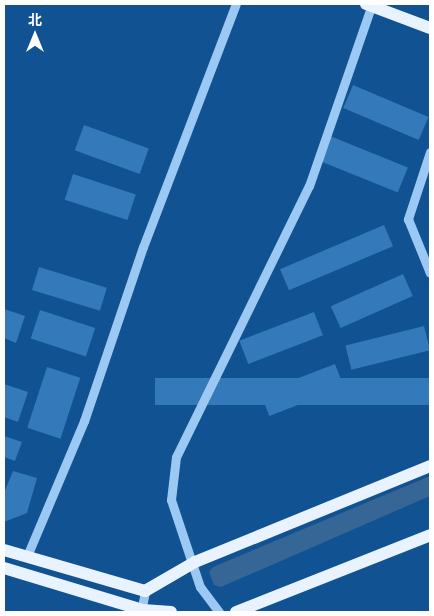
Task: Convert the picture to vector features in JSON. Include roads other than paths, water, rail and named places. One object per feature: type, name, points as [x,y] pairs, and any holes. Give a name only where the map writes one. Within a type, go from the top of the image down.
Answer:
[{"type":"main road","points":[[370,4],[430,28]]},
{"type":"main road","points":[[4,550],[145,590],[195,562],[430,466]]},
{"type":"main road","points":[[236,612],[256,609],[430,535]]},
{"type":"main road","points":[[4,568],[142,611],[171,612]]},
{"type":"street","points":[[27,556],[84,421],[142,247],[236,4]]},
{"type":"street","points":[[219,612],[200,587],[195,562],[171,500],[176,457],[309,186],[370,4]]},
{"type":"street","points":[[430,152],[408,220],[430,273]]},
{"type":"street","points":[[142,611],[145,590]]},
{"type":"water","points":[[430,476],[430,496],[221,587],[214,585],[209,572],[213,567]]}]
